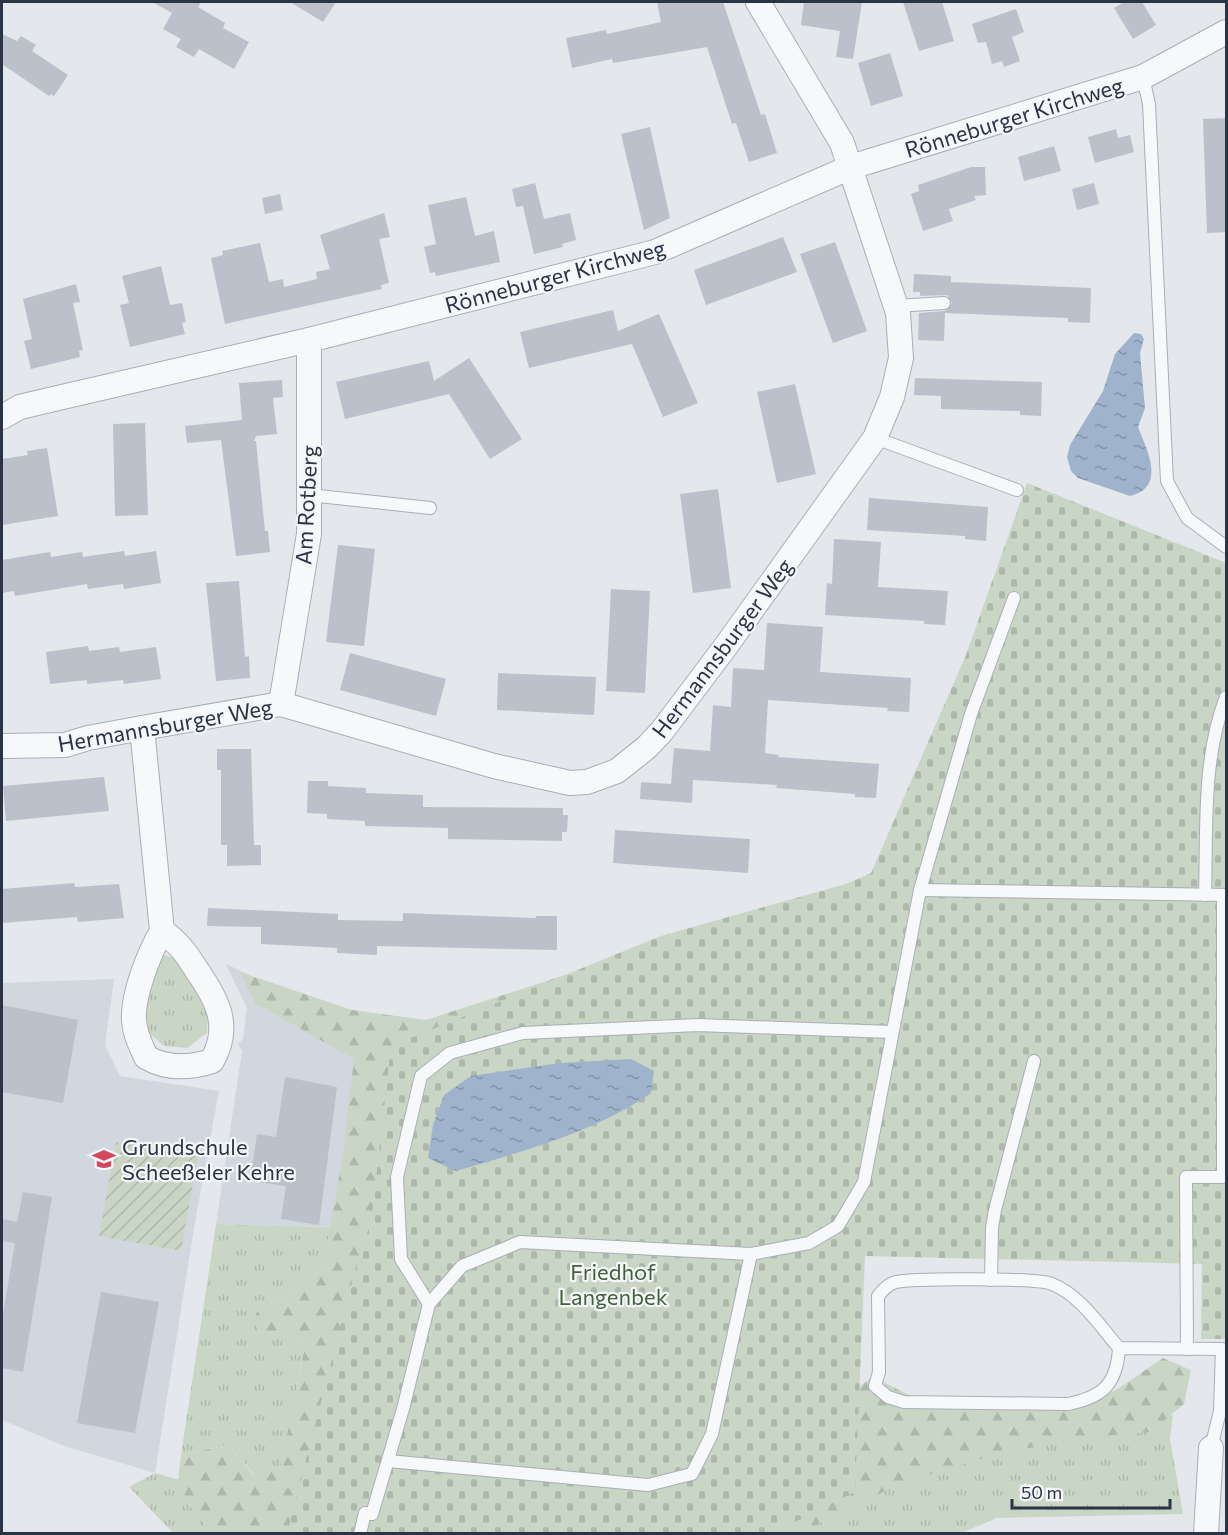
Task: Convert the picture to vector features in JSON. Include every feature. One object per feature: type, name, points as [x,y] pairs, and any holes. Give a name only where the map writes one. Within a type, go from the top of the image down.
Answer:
[{"type":"street","name":"Hermannsburger Weg","points":[[2,746],[66,745],[88,738],[281,704],[548,780],[578,783],[601,778],[627,765],[662,731],[875,438],[887,413],[901,358],[900,326],[896,306],[842,143],[758,2]]},
{"type":"street","name":"Rönneburger Kirchweg","points":[[2,417],[20,407],[45,400],[309,340],[655,252],[851,167],[1143,77],[1227,32]]},
{"type":"street","name":"Am Rotberg","points":[[281,704],[309,534],[309,340]]},
{"type":"street","points":[[142,728],[162,931],[152,949],[135,1006],[134,1022],[146,1057],[159,1064],[195,1066],[212,1060],[220,1046],[220,1013],[213,993],[178,942],[162,931]]},
{"type":"street","points":[[1206,1533],[1210,1448]]},
{"type":"lane","points":[[1143,77],[1149,104],[1167,481],[1187,518],[1227,547]]},
{"type":"lane","points":[[896,306],[918,302],[944,303]]},
{"type":"lane","points":[[875,438],[1017,490]]},
{"type":"lane","points":[[309,495],[430,508]]},
{"type":"lane","points":[[360,1533],[365,1513],[372,1514],[388,1461],[429,1304],[462,1266],[520,1242],[751,1254],[809,1243],[838,1227],[864,1182],[920,890],[971,714],[1014,598]]},
{"type":"lane","points":[[1205,895],[1211,753],[1227,697]]},
{"type":"lane","points":[[920,890],[1225,895],[1223,1177],[1186,1177],[1187,1349]]},
{"type":"lane","points":[[429,1304],[401,1260],[397,1177],[421,1076],[450,1053],[523,1033],[698,1025],[892,1032]]},
{"type":"lane","points":[[991,1280],[992,1228],[995,1210],[1034,1061]]},
{"type":"lane","points":[[388,1461],[648,1485],[692,1474],[712,1434],[751,1254]]},
{"type":"lane","points":[[991,1280],[1050,1283],[1064,1290],[1086,1310],[1119,1348],[1118,1365],[1108,1385],[1086,1401],[1068,1404],[916,1404],[888,1397],[875,1386],[879,1372],[878,1296],[886,1287],[896,1282],[991,1280]]},
{"type":"lane","points":[[1119,1348],[1224,1349],[1220,1411],[1210,1448]]},
{"type":"shaded area","points":[[226,964],[377,1034],[346,1227],[216,1224],[242,1051],[238,1044],[243,1039],[247,1008]]},
{"type":"shaded area","name":"Grundschule Scheeßeler Kehre","points":[[114,979],[105,1045],[120,1076],[219,1091],[194,1228],[155,1473],[64,1446],[2,1420],[2,983]]},
{"type":"green space","name":"Friedhof Langenbek","points":[[1027,483],[1226,563],[1226,1339],[1201,1339],[1202,1264],[865,1256],[855,1492],[773,1533],[287,1534],[360,1251],[371,1223],[391,1046],[661,936],[846,884],[871,873],[966,655]]},
{"type":"green space","points":[[159,954],[176,958],[208,1011],[207,1033],[187,1048],[164,1046],[147,1031],[146,1008]]},
{"type":"green space","points":[[611,960],[403,1533],[211,1534],[189,1504],[178,1481],[181,1455],[228,1445],[254,1475],[280,1469],[306,1341],[258,1331],[256,1313],[296,1293],[323,1268],[343,1154],[354,1059],[255,1003],[240,972],[352,1010],[426,1020]]},
{"type":"green space","points":[[116,1142],[198,1156],[181,1251],[99,1236]]},
{"type":"green space","points":[[216,1224],[331,1227],[323,1268],[296,1293],[272,1303],[258,1331],[306,1341],[280,1470],[255,1475],[228,1445],[181,1455]]},
{"type":"green space","points":[[1163,1358],[1191,1370],[1184,1404],[1150,1432],[1103,1436],[1005,1452],[901,1483],[801,1533],[700,1534],[832,1405],[873,1377],[919,1400],[1004,1410],[1080,1406],[1116,1390]]},
{"type":"green space","points":[[1173,1415],[1170,1439],[1183,1514],[997,1518],[959,1534],[773,1534],[975,1444]]},
{"type":"green space","points":[[155,1473],[187,1482],[258,1533],[173,1533],[129,1487]]},
{"type":"water","points":[[1134,333],[1141,334],[1144,339],[1140,353],[1145,408],[1138,427],[1149,457],[1151,476],[1148,485],[1130,496],[1078,478],[1071,471],[1067,457],[1070,445],[1103,391],[1115,354]]},
{"type":"water","points":[[631,1059],[654,1071],[651,1093],[606,1119],[557,1140],[456,1171],[428,1158],[433,1125],[444,1095],[471,1076],[560,1063]]},
{"type":"building","points":[[152,2],[201,2],[198,7],[225,23],[223,28],[249,42],[234,69],[199,49],[194,57],[176,47],[181,39],[163,29],[172,13]]},
{"type":"building","points":[[290,2],[336,2],[323,22]]},
{"type":"building","points":[[657,2],[723,2],[761,115],[765,114],[777,153],[749,162],[736,123],[732,124],[707,47],[613,63],[612,59],[572,68],[566,38],[606,30],[607,34],[661,22]]},
{"type":"building","points":[[804,2],[862,2],[853,59],[836,57],[840,31],[801,25]]},
{"type":"building","points":[[903,2],[942,2],[954,41],[919,51]]},
{"type":"building","points":[[1124,2],[1142,2],[1156,25],[1133,39],[1114,8]]},
{"type":"building","points":[[1016,9],[1024,32],[1012,37],[1020,61],[1004,67],[1002,61],[992,64],[986,42],[978,43],[972,24]]},
{"type":"building","points":[[2,34],[17,41],[21,36],[36,45],[32,51],[68,75],[54,96],[51,94],[49,96],[2,64]]},
{"type":"building","points":[[890,53],[903,96],[871,106],[858,63]]},
{"type":"building","points":[[1227,118],[1227,232],[1207,233],[1203,119]]},
{"type":"building","points":[[650,127],[670,218],[644,230],[621,134]]},
{"type":"building","points":[[1116,129],[1118,138],[1130,135],[1134,152],[1095,163],[1088,137]]},
{"type":"building","points":[[1054,146],[1061,171],[1024,181],[1018,157]]},
{"type":"building","points":[[971,167],[985,167],[986,195],[974,196],[976,200],[949,209],[953,221],[923,231],[911,194],[919,191],[918,185]]},
{"type":"building","points":[[535,183],[544,219],[570,213],[576,240],[562,244],[563,247],[534,254],[523,206],[516,207],[512,189]]},
{"type":"building","points":[[1094,183],[1099,204],[1077,210],[1072,189]]},
{"type":"building","points":[[280,194],[283,210],[265,214],[262,198]]},
{"type":"building","points":[[466,197],[475,236],[494,231],[500,262],[436,276],[435,272],[430,273],[424,247],[436,244],[428,205]]},
{"type":"building","points":[[384,213],[390,237],[379,239],[389,283],[381,285],[382,289],[225,324],[211,258],[223,255],[222,251],[260,243],[269,282],[283,279],[284,287],[317,279],[316,272],[330,269],[320,235]]},
{"type":"building","points":[[783,237],[797,272],[706,305],[694,270]]},
{"type":"building","points":[[835,242],[867,331],[833,343],[800,254]]},
{"type":"building","points":[[161,266],[170,305],[182,303],[186,322],[182,323],[185,334],[130,347],[120,305],[129,303],[122,276]]},
{"type":"building","points":[[914,274],[951,276],[951,282],[1091,288],[1090,323],[1068,322],[1068,318],[945,313],[944,341],[918,340],[919,313],[945,311],[952,303],[947,295],[920,296],[920,292],[913,292]]},
{"type":"building","points":[[76,284],[80,302],[73,303],[83,350],[79,351],[80,357],[31,369],[24,341],[32,339],[23,299]]},
{"type":"building","points":[[613,310],[618,331],[659,314],[698,403],[663,417],[632,344],[529,368],[520,332]]},
{"type":"building","points":[[469,358],[522,439],[490,459],[449,394],[345,419],[336,382],[429,361],[434,381]]},
{"type":"building","points":[[915,378],[1042,382],[1041,416],[1020,415],[1020,411],[941,409],[941,396],[914,395]]},
{"type":"building","points":[[282,380],[283,397],[273,398],[277,434],[256,436],[254,441],[256,441],[265,531],[268,531],[270,552],[236,556],[221,440],[187,443],[185,426],[242,420],[239,383]]},
{"type":"building","points":[[795,384],[816,474],[777,483],[757,392]]},
{"type":"building","points":[[145,423],[148,515],[115,516],[113,424]]},
{"type":"building","points":[[47,448],[58,516],[2,525],[2,459],[28,455],[27,451]]},
{"type":"building","points":[[718,489],[731,588],[693,593],[680,494]]},
{"type":"building","points":[[869,498],[988,507],[986,541],[965,539],[965,536],[867,530]]},
{"type":"building","points":[[834,539],[881,542],[878,587],[948,591],[945,625],[924,624],[924,621],[825,615],[827,583],[832,584]]},
{"type":"building","points":[[338,545],[375,549],[364,646],[326,642]]},
{"type":"building","points":[[124,551],[125,556],[156,551],[161,583],[124,589],[123,584],[88,589],[87,584],[15,596],[14,591],[2,593],[2,560],[50,552],[51,557],[82,552],[83,557]]},
{"type":"building","points":[[239,581],[245,657],[249,656],[250,678],[216,681],[206,583]]},
{"type":"building","points":[[611,589],[650,591],[645,693],[606,691]]},
{"type":"building","points":[[767,623],[823,627],[820,672],[911,678],[909,712],[887,711],[888,708],[768,700],[765,753],[779,755],[778,757],[879,764],[876,798],[855,797],[855,794],[776,788],[777,785],[693,780],[692,803],[640,799],[641,782],[671,784],[674,748],[710,751],[713,705],[731,707],[733,668],[764,670]]},
{"type":"building","points":[[88,646],[89,651],[119,647],[120,652],[156,647],[161,679],[124,684],[123,680],[87,684],[87,680],[50,684],[46,652]]},
{"type":"building","points":[[350,653],[446,679],[436,716],[340,690]]},
{"type":"building","points":[[498,673],[596,677],[594,715],[497,710]]},
{"type":"building","points":[[217,749],[251,749],[254,845],[261,845],[261,865],[227,866],[227,845],[221,845],[221,770],[217,770]]},
{"type":"building","points":[[104,777],[109,811],[6,821],[3,786]]},
{"type":"building","points":[[308,781],[328,781],[328,786],[366,788],[366,793],[423,795],[423,807],[563,808],[563,815],[568,815],[567,832],[562,832],[562,841],[448,839],[448,828],[365,826],[365,821],[327,819],[327,814],[307,813]]},
{"type":"building","points":[[615,830],[750,839],[748,873],[613,863]]},
{"type":"building","points":[[74,883],[75,887],[119,884],[124,918],[78,922],[77,917],[2,923],[2,889]]},
{"type":"building","points":[[208,908],[338,914],[338,920],[403,921],[403,913],[536,918],[536,916],[557,916],[557,950],[377,946],[377,955],[337,953],[337,948],[261,944],[261,927],[207,926]]},
{"type":"building","points":[[2,1005],[78,1020],[63,1103],[2,1092]]},
{"type":"building","points":[[285,1077],[337,1087],[319,1225],[281,1219],[286,1186],[250,1181],[257,1134],[276,1137]]},
{"type":"building","points":[[23,1192],[52,1197],[23,1372],[2,1368],[2,1320],[15,1243],[2,1241],[2,1219],[17,1222]]},
{"type":"building","points":[[101,1292],[159,1302],[135,1433],[77,1423]]},
{"type":"place","name":"Grundschule Scheeßeler Kehre","points":[[104,1159]]}]
